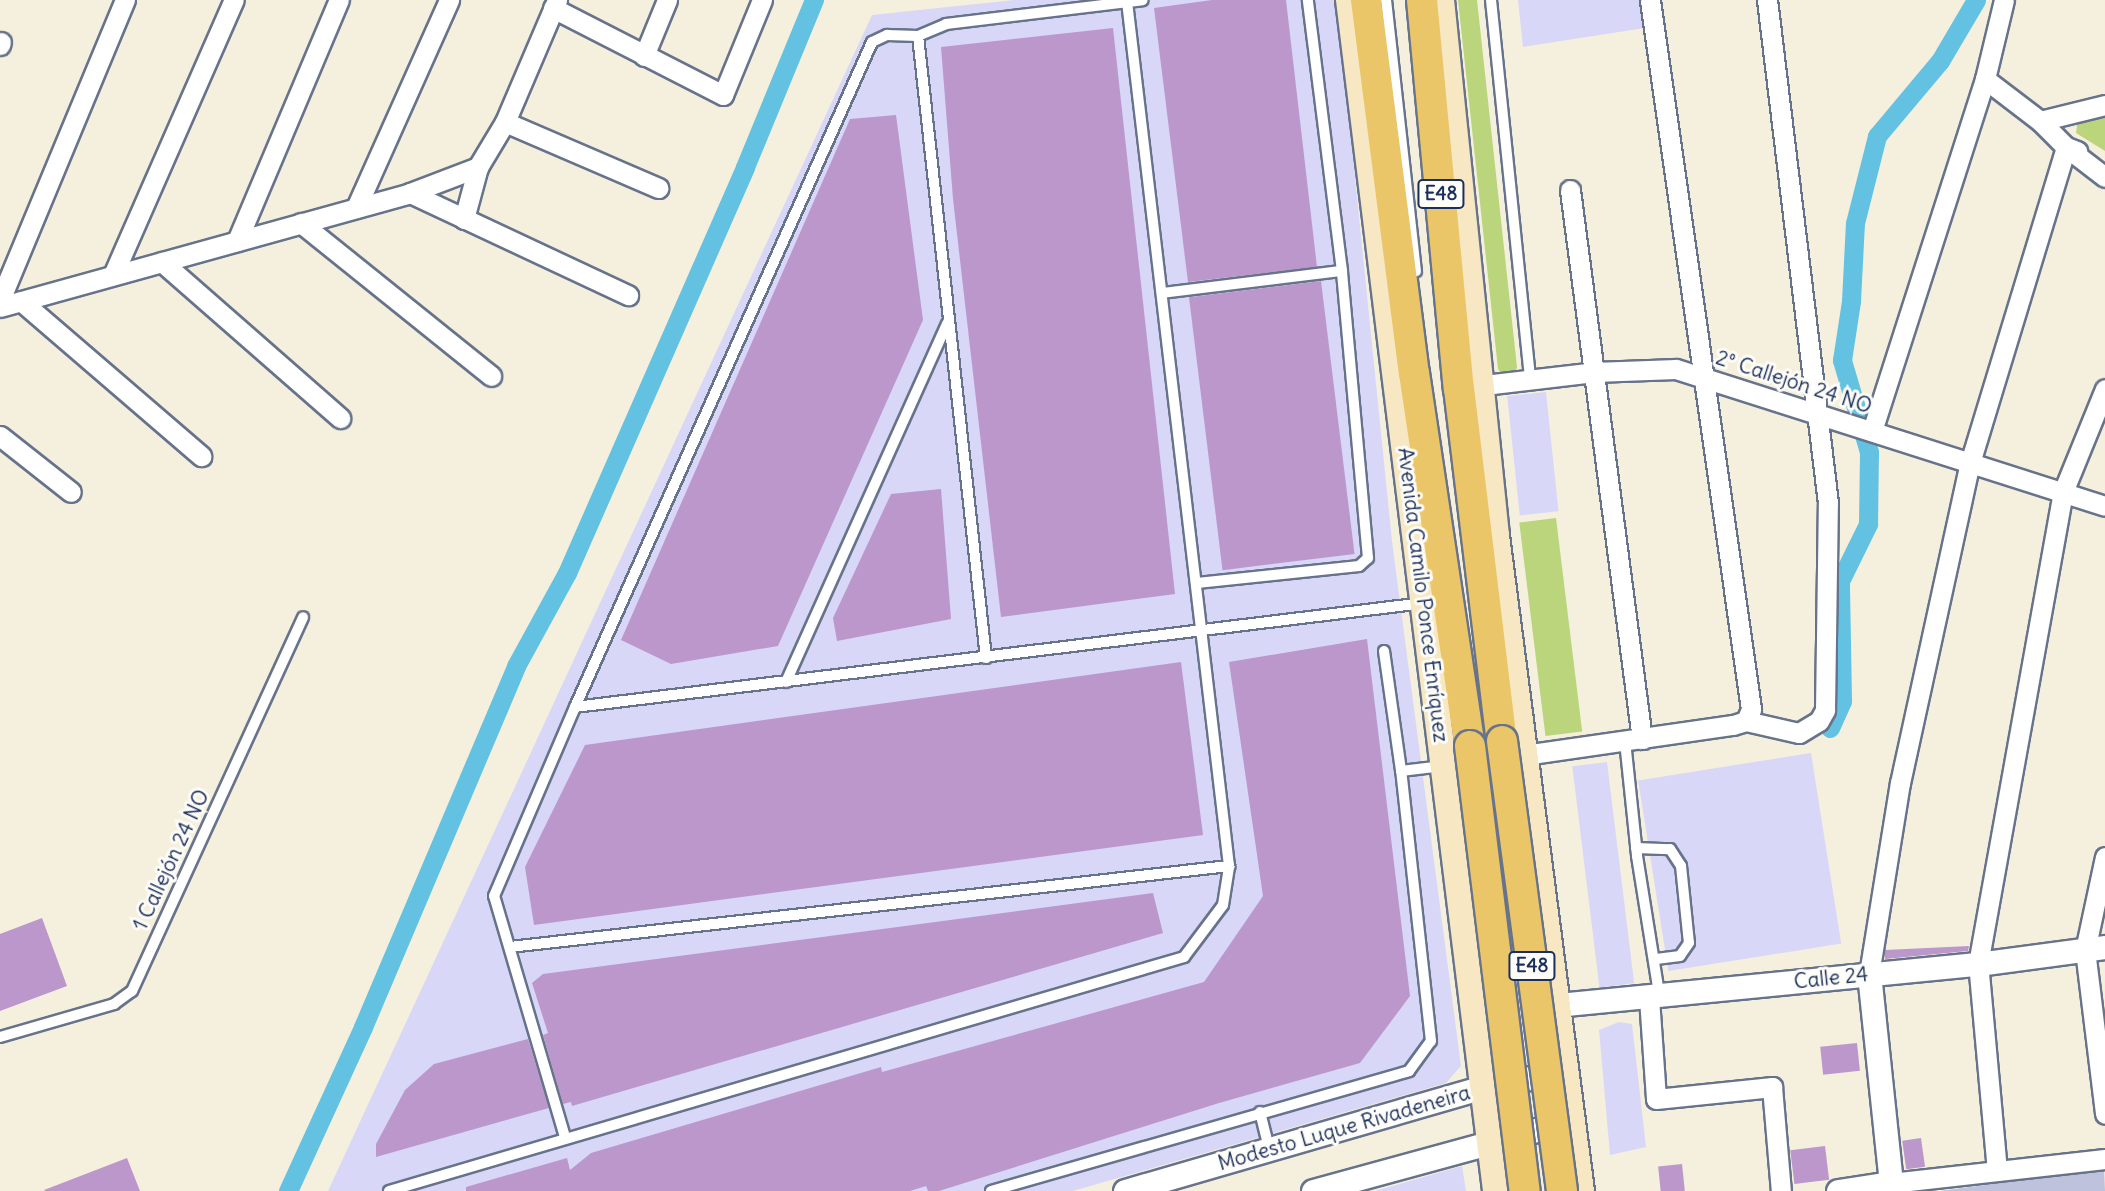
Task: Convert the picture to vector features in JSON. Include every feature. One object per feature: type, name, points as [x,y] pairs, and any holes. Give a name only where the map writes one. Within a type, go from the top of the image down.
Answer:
[{"type":"main road","name":"Avenida Camilo Ponce Enríquez","points":[[1349,0],[1496,1191]]},
{"type":"main road","name":"Avenida Camilo Ponce Enríquez","points":[[1366,0],[1393,217],[1410,288],[1413,373],[1470,746],[1525,1191]]},
{"type":"main road","name":"E48","points":[[1422,0],[1470,387],[1463,422],[1562,1191]]},
{"type":"main road","name":"E48","points":[[1441,0],[1475,331]]},
{"type":"main road","points":[[1393,217],[1382,265],[1410,288]]},
{"type":"main road","points":[[1475,331],[1470,387],[1496,536]]},
{"type":"main road","points":[[1411,496],[1413,373]]},
{"type":"main road","name":"E48","points":[[1496,536],[1581,1191]]},
{"type":"main road","points":[[1475,1020],[1484,1036],[1500,1046],[1519,1048],[1537,1041],[1549,1026],[1557,1005]]},
{"type":"street","points":[[0,300],[125,0]]},
{"type":"street","points":[[113,275],[234,0]]},
{"type":"street","points":[[237,241],[339,0]]},
{"type":"street","points":[[356,208],[449,0]]},
{"type":"street","points":[[644,56],[667,0]]},
{"type":"street","points":[[464,219],[478,167],[505,122],[555,4],[644,56],[723,95],[762,0]]},
{"type":"street","points":[[1650,0],[1751,709],[1746,722]]},
{"type":"street","points":[[1524,755],[1746,722],[1799,733],[1819,721],[1825,710],[1828,503],[1814,412],[1767,0]]},
{"type":"street","points":[[1872,431],[1985,79],[2004,0]]},
{"type":"street","points":[[1985,79],[2040,121],[2066,147],[2105,177]]},
{"type":"street","points":[[2040,121],[2105,105]]},
{"type":"street","points":[[505,122],[658,188]]},
{"type":"street","points":[[2066,147],[2105,162]]},
{"type":"street","points":[[1891,1183],[1869,974],[1900,783],[1970,463],[2066,147]]},
{"type":"street","points":[[0,307],[410,193],[478,167]]},
{"type":"street","points":[[1570,190],[1594,372],[1634,740]]},
{"type":"street","points":[[410,193],[628,295]]},
{"type":"street","points":[[301,223],[491,376]]},
{"type":"street","points":[[162,261],[340,418]]},
{"type":"street","points":[[22,300],[201,456]]},
{"type":"street","name":"2° Callejón 24 NO","points":[[1470,387],[1594,372],[1676,369],[2105,506]]},
{"type":"street","points":[[1997,1171],[1978,964],[2063,492],[2105,389]]},
{"type":"street","points":[[0,436],[71,492]]},
{"type":"street","points":[[2105,857],[2095,949],[2105,1114]]},
{"type":"street","name":"Calle 24","points":[[1557,1005],[1978,964],[2095,949]]},
{"type":"street","points":[[1654,997],[1656,1099],[1772,1087],[1781,1191]]},
{"type":"street","name":"Modesto Luque Rivadeneira","points":[[1125,1191],[1483,1087],[1565,1072]]},
{"type":"street","points":[[1313,1191],[1572,1120]]},
{"type":"street","points":[[1838,1191],[2105,1159]]},
{"type":"lane","points":[[565,1138],[494,896],[575,707],[872,42],[887,35],[918,36],[946,24],[1143,0]]},
{"type":"lane","points":[[1197,583],[1359,566],[1368,558],[1342,271],[1308,0]]},
{"type":"lane","name":"Avenida Camilo Ponce Enríquez","points":[[1386,0],[1410,288]]},
{"type":"lane","points":[[1412,0],[1443,333],[1470,387]]},
{"type":"lane","points":[[1490,0],[1530,380]]},
{"type":"lane","points":[[389,1191],[1184,957],[1223,905],[1229,866],[1127,2]]},
{"type":"lane","points":[[918,36],[947,322],[986,657]]},
{"type":"lane","points":[[1162,293],[1342,271]]},
{"type":"lane","points":[[786,682],[947,322]]},
{"type":"lane","name":"Avenida Camilo Ponce Enríquez","points":[[1413,373],[1422,332]]},
{"type":"lane","points":[[575,707],[1424,603]]},
{"type":"lane","name":"1 Callejón 24 NO","points":[[0,1037],[114,1004],[132,991],[303,617]]},
{"type":"lane","points":[[991,1191],[1409,1071],[1431,1041],[1401,771],[1384,651]]},
{"type":"lane","points":[[1634,740],[1636,848],[1654,959],[1654,997]]},
{"type":"lane","points":[[1401,771],[1444,766]]},
{"type":"lane","points":[[1636,848],[1670,849],[1681,866],[1689,943],[1680,956],[1654,959]]},
{"type":"lane","points":[[510,947],[1229,866]]},
{"type":"lane","points":[[1260,1112],[1269,1149]]},
{"type":"shaded area","points":[[1014,0],[1337,0],[1392,541],[1461,1066],[1446,1083],[1073,1191],[328,1191],[872,15]]},
{"type":"shaded area","points":[[1518,0],[1647,0],[1651,27],[1523,47]]},
{"type":"shaded area","points":[[1546,392],[1559,511],[1520,515],[1507,396]]},
{"type":"shaded area","points":[[1811,753],[1841,944],[1668,971],[1638,780]]},
{"type":"shaded area","points":[[1607,762],[1634,983],[1599,988],[1572,766]]},
{"type":"shaded area","points":[[1619,1022],[1632,1024],[1646,1147],[1610,1155],[1599,1030]]},
{"type":"shaded area","points":[[1462,1166],[1466,1191],[1375,1191]]},
{"type":"shaded area","points":[[2104,1169],[2105,1191],[1940,1191]]},
{"type":"green space","points":[[1458,0],[1477,0],[1517,367],[1515,374],[1503,376],[1498,369]]},
{"type":"green space","points":[[2105,118],[2105,151],[2076,133],[2078,119]]},
{"type":"green space","points":[[1556,518],[1582,731],[1545,736],[1519,523]]},
{"type":"building","points":[[1212,0],[1286,0],[1317,267],[1188,282],[1154,8]]},
{"type":"building","points":[[1113,28],[1175,594],[1001,617],[953,199],[941,47]]},
{"type":"building","points":[[896,115],[923,320],[778,646],[671,664],[621,640],[850,119]]},
{"type":"building","points":[[1321,281],[1355,554],[1223,570],[1189,297]]},
{"type":"building","points":[[941,489],[951,619],[837,641],[833,618],[891,494]]},
{"type":"building","points":[[1367,639],[1410,996],[1360,1063],[1219,1103],[939,1191],[928,1191],[926,1186],[910,1191],[466,1191],[466,1187],[567,1158],[570,1170],[591,1153],[881,1067],[882,1072],[1204,982],[1263,896],[1229,662]]},
{"type":"building","points":[[1181,662],[1203,835],[534,925],[525,867],[585,745]]},
{"type":"building","points":[[1153,893],[1163,933],[572,1106],[571,1102],[563,1104],[543,1035],[548,1033],[532,983],[543,974]]},
{"type":"building","points":[[42,918],[67,986],[0,1011],[0,934]]},
{"type":"building","points":[[1969,946],[1968,951],[1885,959],[1885,950]]},
{"type":"building","points":[[528,1039],[549,1108],[376,1157],[376,1144],[405,1090],[434,1064]]},
{"type":"building","points":[[1857,1043],[1860,1071],[1823,1075],[1820,1047]]},
{"type":"building","points":[[1921,1138],[1925,1167],[1906,1169],[1902,1141]]},
{"type":"building","points":[[1825,1146],[1829,1180],[1794,1184],[1790,1150]]},
{"type":"building","points":[[127,1158],[140,1191],[44,1190]]},
{"type":"building","points":[[1682,1164],[1685,1191],[1661,1191],[1658,1167]]},
{"type":"waterway","points":[[288,1191],[363,1027],[516,666],[567,573],[745,167],[814,0]]},
{"type":"waterway","points":[[1830,728],[1842,701],[1840,581],[1868,524],[1869,452],[1842,360],[1851,301],[1855,223],[1877,136],[1940,61],[1976,0]]}]
